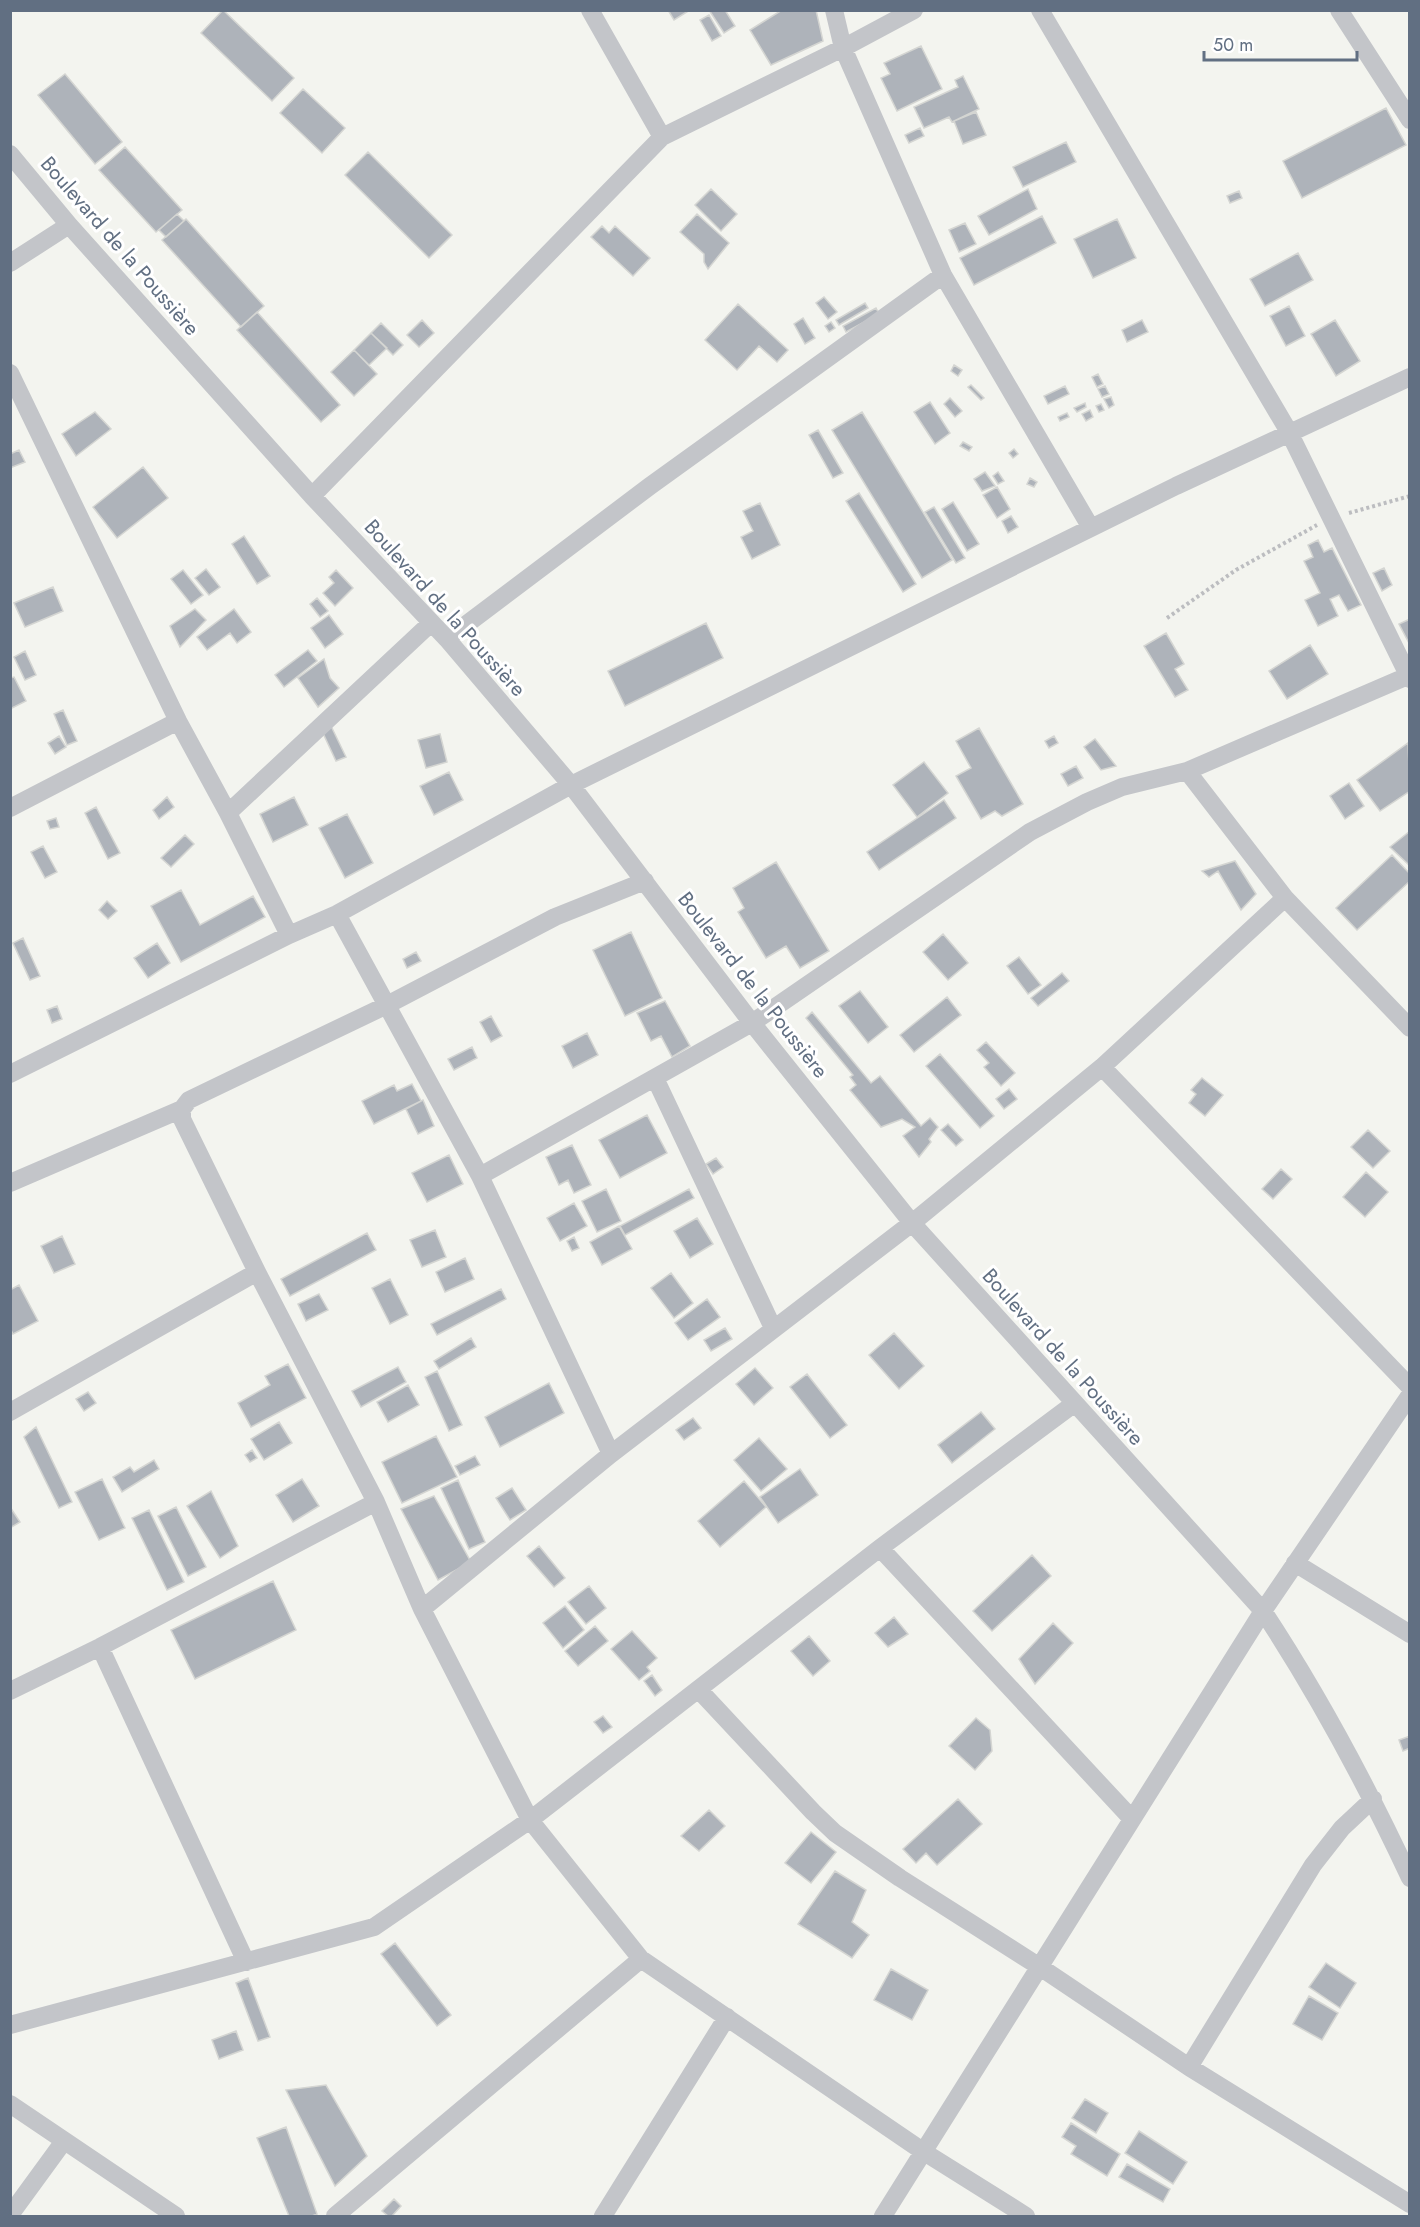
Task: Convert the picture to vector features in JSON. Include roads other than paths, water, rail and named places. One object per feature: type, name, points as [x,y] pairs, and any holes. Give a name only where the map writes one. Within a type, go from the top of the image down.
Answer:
[{"type":"street","points":[[590,10],[662,137]]},
{"type":"street","points":[[834,10],[843,48],[943,275],[1091,528]]},
{"type":"street","points":[[312,496],[662,137],[843,48],[914,10]]},
{"type":"street","points":[[480,1176],[752,1023],[1030,832],[1087,802],[1122,787],[1187,771],[1408,677],[1289,432],[1040,10]]},
{"type":"street","points":[[1339,10],[1410,120]]},
{"type":"street","name":"Boulevard de la Poussière","points":[[10,154],[69,225],[312,496],[447,639],[571,785],[752,1023],[912,1223],[1263,1611],[1295,1659],[1373,1799],[1410,1878]]},
{"type":"street","points":[[10,263],[69,225]]},
{"type":"street","points":[[447,639],[650,486],[943,275]]},
{"type":"street","points":[[10,373],[178,721],[228,813],[289,935]]},
{"type":"street","points":[[10,1074],[289,935],[337,914],[571,785],[1091,528],[1289,432],[1410,377]]},
{"type":"street","points":[[228,813],[431,623]]},
{"type":"street","points":[[10,808],[178,721]]},
{"type":"street","points":[[1187,771],[1285,898],[1410,1028]]},
{"type":"street","points":[[10,1183],[182,1109],[189,1100],[387,1005],[555,917],[645,881]]},
{"type":"street","points":[[422,1609],[611,1454],[912,1223],[1102,1067],[1285,898]]},
{"type":"street","points":[[337,914],[480,1176],[611,1454]]},
{"type":"street","points":[[1102,1067],[1410,1387]]},
{"type":"street","points":[[655,1078],[774,1328]]},
{"type":"street","points":[[182,1109],[182,1119],[257,1272],[376,1502],[422,1609],[530,1820],[641,1959],[924,2152],[1026,2217]]},
{"type":"street","points":[[10,1412],[257,1272]]},
{"type":"street","points":[[883,2217],[1263,1611],[1410,1395]]},
{"type":"street","points":[[10,2025],[374,1928],[530,1820],[880,1548],[1075,1403]]},
{"type":"street","points":[[10,1691],[100,1647],[376,1502]]},
{"type":"street","points":[[880,1548],[1131,1819]]},
{"type":"street","points":[[1295,1563],[1410,1634]]},
{"type":"street","points":[[100,1647],[246,1962]]},
{"type":"street","points":[[699,1690],[835,1833],[1189,2067],[1410,2204]]},
{"type":"street","points":[[1189,2067],[1312,1865],[1342,1828],[1373,1799]]},
{"type":"street","points":[[335,2217],[641,1959]]},
{"type":"street","points":[[603,2217],[727,2017]]},
{"type":"street","points":[[10,2104],[176,2217]]},
{"type":"street","points":[[10,2215],[64,2141]]}]
